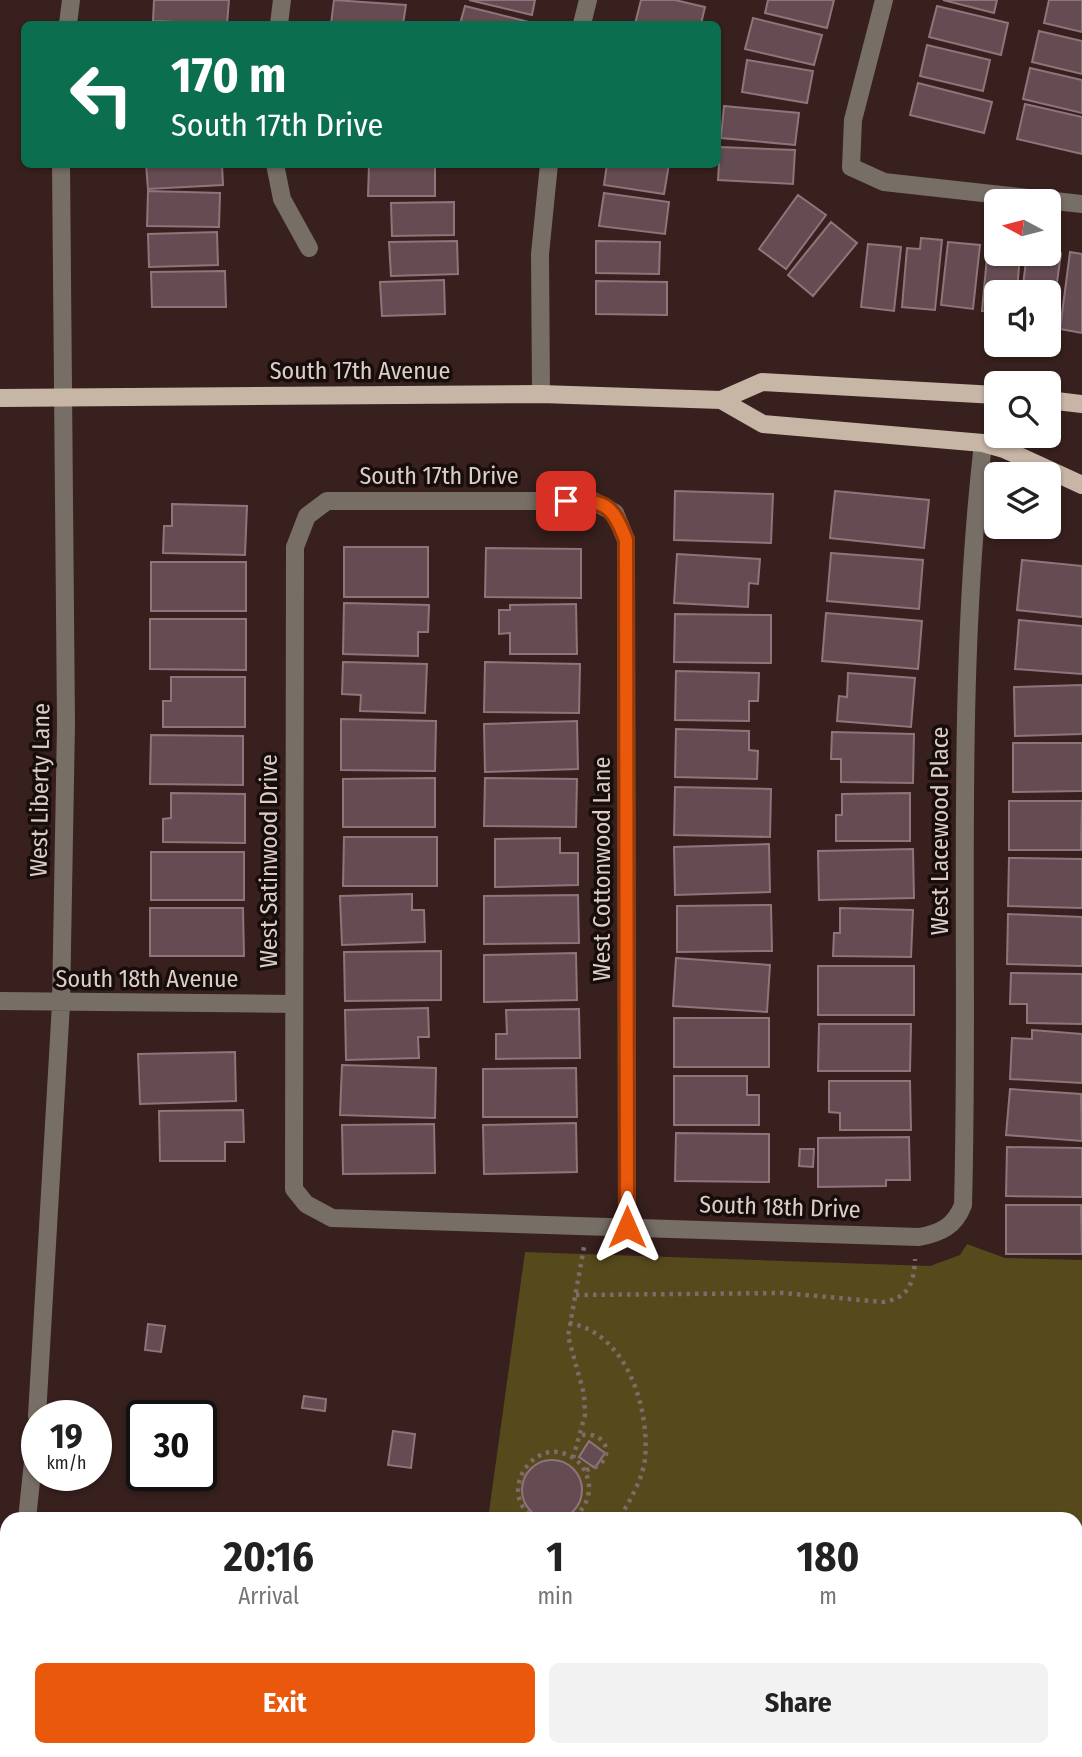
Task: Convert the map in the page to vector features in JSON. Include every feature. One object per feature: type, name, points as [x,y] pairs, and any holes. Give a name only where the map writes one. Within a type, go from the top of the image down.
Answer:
[{"type":"main road","name":"South 17th Avenue","points":[[0,398],[541,394],[721,400],[762,382],[984,394]]},
{"type":"main road","name":"South 17th Avenue","points":[[721,400],[763,424],[983,443],[1004,449],[1082,485]]},
{"type":"main road","points":[[1061,402],[1082,404]]},
{"type":"street","points":[[68,21],[71,0]]},
{"type":"street","points":[[279,21],[282,0]]},
{"type":"street","points":[[583,21],[588,0]]},
{"type":"street","points":[[884,0],[853,120],[851,167],[884,182],[1082,204]]},
{"type":"street","name":"West Liberty Lane","points":[[38,1400],[61,1004],[66,724],[61,168]]},
{"type":"street","points":[[276,168],[282,199],[309,248]]},
{"type":"street","points":[[541,394],[540,254],[549,168]]},
{"type":"street","name":"West Lacewood Place","points":[[958,1220],[964,1195],[964,753],[968,629],[983,443]]},
{"type":"street","name":"South 17th Drive","points":[[307,516],[327,501],[593,500],[615,513]]},
{"type":"street","name":"West Cottonwood Lane","points":[[615,513],[626,540],[627,1227]]},
{"type":"street","name":"West Satinwood Drive","points":[[306,1204],[294,1189],[293,1004],[295,547],[307,516]]},
{"type":"street","name":"South 18th Avenue","points":[[0,1002],[293,1004]]},
{"type":"street","name":"South 18th Drive","points":[[306,1204],[332,1218],[919,1237],[938,1233],[958,1220]]},
{"type":"street","points":[[28,1512],[30,1491]]},
{"type":"path","points":[[573,1458],[582,1435],[584,1394],[570,1353],[569,1323],[582,1272],[584,1225]]},
{"type":"path","points":[[576,1295],[783,1293],[883,1302],[898,1300],[909,1289],[914,1278],[915,1259]]},
{"type":"path","points":[[569,1323],[588,1328],[619,1357],[634,1381],[646,1427],[644,1462],[635,1492],[623,1512]]},
{"type":"path","points":[[582,1435],[591,1434],[601,1439],[606,1450],[604,1461],[596,1469],[584,1470]]},
{"type":"path","points":[[528,1512],[522,1506],[517,1492],[519,1477],[526,1464],[538,1454],[552,1451],[573,1458],[584,1470],[590,1490],[585,1505],[578,1512]]},
{"type":"shaded area","points":[[967,1244],[1005,1258],[1082,1260],[1082,1512],[489,1512],[525,1252],[930,1266],[960,1255]]},
{"type":"building","points":[[154,0],[229,0],[227,21],[153,21]]},
{"type":"building","points":[[334,0],[406,5],[403,21],[331,21]]},
{"type":"building","points":[[469,0],[535,0],[532,15]]},
{"type":"building","points":[[641,0],[675,0],[705,7],[702,21],[636,21]]},
{"type":"building","points":[[768,0],[834,0],[827,28],[765,13]]},
{"type":"building","points":[[943,0],[997,0],[994,13]]},
{"type":"building","points":[[1049,0],[1082,0],[1082,32],[1044,23]]},
{"type":"building","points":[[465,6],[525,21],[461,21]]},
{"type":"building","points":[[937,6],[1008,23],[1001,55],[929,37]]},
{"type":"building","points":[[753,18],[822,35],[814,65],[745,49]]},
{"type":"building","points":[[1039,31],[1082,41],[1082,74],[1032,62]]},
{"type":"building","points":[[927,45],[990,60],[983,91],[920,76]]},
{"type":"building","points":[[747,60],[813,71],[807,103],[742,92]]},
{"type":"building","points":[[1030,68],[1082,80],[1082,113],[1023,99]]},
{"type":"building","points":[[918,83],[992,102],[984,133],[910,115]]},
{"type":"building","points":[[1025,104],[1082,117],[1082,154],[1017,139]]},
{"type":"building","points":[[724,106],[799,113],[795,145],[721,138]]},
{"type":"building","points":[[721,147],[795,150],[793,184],[718,180]]},
{"type":"building","points":[[146,168],[222,168],[223,185],[148,189]]},
{"type":"building","points":[[369,168],[435,168],[435,196],[368,196]]},
{"type":"building","points":[[606,168],[668,168],[664,194],[604,185]]},
{"type":"building","points":[[148,191],[220,193],[219,227],[147,226]]},
{"type":"building","points":[[604,193],[669,202],[665,234],[599,226]]},
{"type":"building","points":[[798,195],[826,215],[786,269],[759,249]]},
{"type":"building","points":[[454,202],[454,235],[392,236],[391,203]]},
{"type":"building","points":[[831,222],[857,243],[813,296],[788,275]]},
{"type":"building","points":[[217,232],[218,265],[149,267],[148,234]]},
{"type":"building","points":[[921,238],[942,240],[935,310],[902,307],[907,248],[920,249]]},
{"type":"building","points":[[457,241],[458,274],[391,276],[389,242]]},
{"type":"building","points":[[596,241],[660,242],[659,274],[596,273]]},
{"type":"building","points":[[948,242],[980,245],[973,309],[941,305]]},
{"type":"building","points":[[868,244],[901,247],[894,311],[861,307]]},
{"type":"building","points":[[1070,252],[1082,254],[1082,333],[1061,329]]},
{"type":"building","points":[[986,266],[1019,266],[1018,280],[985,280]]},
{"type":"building","points":[[1025,266],[1059,266],[1057,280],[1024,280]]},
{"type":"building","points":[[225,271],[226,307],[152,307],[151,272]]},
{"type":"building","points":[[444,280],[445,314],[382,316],[380,282]]},
{"type":"building","points":[[596,281],[667,282],[667,315],[596,314]]},
{"type":"building","points":[[675,491],[773,494],[771,543],[674,540]]},
{"type":"building","points":[[835,491],[929,500],[924,548],[830,538]]},
{"type":"building","points":[[172,504],[247,506],[245,555],[163,553],[164,526],[172,526]]},
{"type":"building","points":[[344,547],[428,547],[428,597],[344,597]]},
{"type":"building","points":[[486,548],[581,549],[581,598],[485,597]]},
{"type":"building","points":[[831,553],[923,560],[919,609],[827,601]]},
{"type":"building","points":[[677,554],[760,559],[758,584],[749,583],[748,607],[674,603]]},
{"type":"building","points":[[1022,560],[1082,566],[1082,617],[1017,610]]},
{"type":"building","points":[[151,562],[246,562],[246,611],[151,611]]},
{"type":"building","points":[[344,603],[429,605],[428,632],[418,632],[418,656],[343,654]]},
{"type":"building","points":[[576,604],[577,654],[510,654],[510,633],[499,634],[499,610],[510,610],[510,605]]},
{"type":"building","points":[[826,613],[922,621],[918,669],[822,661]]},
{"type":"building","points":[[675,614],[771,615],[771,663],[674,662]]},
{"type":"building","points":[[150,619],[246,619],[246,670],[150,669]]},
{"type":"building","points":[[1019,620],[1082,626],[1082,674],[1015,669]]},
{"type":"building","points":[[343,662],[427,664],[425,713],[360,711],[361,695],[342,694]]},
{"type":"building","points":[[485,662],[580,664],[579,713],[484,712]]},
{"type":"building","points":[[676,671],[759,673],[758,701],[749,701],[749,721],[675,720]]},
{"type":"building","points":[[848,673],[915,678],[911,727],[837,721],[839,696],[847,697]]},
{"type":"building","points":[[171,677],[245,677],[245,727],[163,727],[163,701],[171,701]]},
{"type":"building","points":[[1082,685],[1082,734],[1015,736],[1014,687]]},
{"type":"building","points":[[341,719],[436,721],[435,771],[341,770]]},
{"type":"building","points":[[577,721],[578,769],[485,772],[484,724]]},
{"type":"building","points":[[676,729],[749,731],[749,750],[758,751],[757,779],[675,777]]},
{"type":"building","points":[[832,732],[914,734],[913,783],[841,782],[841,759],[831,759]]},
{"type":"building","points":[[151,735],[243,736],[243,785],[150,784]]},
{"type":"building","points":[[1013,743],[1082,743],[1082,791],[1013,792]]},
{"type":"building","points":[[435,778],[435,827],[343,827],[343,779]]},
{"type":"building","points":[[485,778],[577,779],[576,827],[484,826]]},
{"type":"building","points":[[675,787],[771,789],[770,837],[674,835]]},
{"type":"building","points":[[171,793],[245,794],[245,843],[163,842],[163,819],[171,818]]},
{"type":"building","points":[[910,793],[910,841],[836,841],[836,815],[842,815],[842,794]]},
{"type":"building","points":[[1009,801],[1082,801],[1081,850],[1009,850]]},
{"type":"building","points":[[344,837],[437,837],[437,886],[343,886]]},
{"type":"building","points":[[560,838],[560,853],[578,853],[578,885],[495,887],[495,839]]},
{"type":"building","points":[[769,844],[770,892],[675,895],[674,847]]},
{"type":"building","points":[[913,849],[914,898],[819,900],[818,851]]},
{"type":"building","points":[[151,852],[244,852],[244,900],[151,900]]},
{"type":"building","points":[[1009,858],[1082,859],[1082,908],[1008,906]]},
{"type":"building","points":[[412,894],[412,910],[424,910],[425,942],[342,945],[340,896]]},
{"type":"building","points":[[578,895],[579,943],[484,944],[484,896]]},
{"type":"building","points":[[771,905],[772,951],[677,952],[677,906]]},
{"type":"building","points":[[150,908],[243,908],[244,956],[150,956]]},
{"type":"building","points":[[840,908],[913,910],[911,957],[833,956],[834,933],[840,933]]},
{"type":"building","points":[[1008,914],[1082,917],[1082,966],[1007,964]]},
{"type":"building","points":[[441,951],[441,1000],[345,1001],[344,952]]},
{"type":"building","points":[[576,953],[577,1000],[484,1002],[484,955]]},
{"type":"building","points":[[676,958],[770,965],[767,1012],[673,1006]]},
{"type":"building","points":[[818,966],[914,966],[914,1015],[818,1015]]},
{"type":"building","points":[[1011,973],[1082,974],[1082,1024],[1027,1023],[1027,1004],[1010,1004]]},
{"type":"building","points":[[428,1008],[429,1037],[418,1037],[419,1058],[346,1060],[345,1010]]},
{"type":"building","points":[[579,1009],[580,1058],[496,1059],[496,1034],[507,1034],[506,1010]]},
{"type":"building","points":[[674,1018],[769,1018],[769,1067],[674,1067]]},
{"type":"building","points":[[819,1024],[911,1024],[910,1071],[818,1071]]},
{"type":"building","points":[[1032,1030],[1082,1034],[1082,1083],[1010,1079],[1012,1038],[1032,1039]]},
{"type":"building","points":[[235,1052],[236,1101],[140,1104],[138,1054]]},
{"type":"building","points":[[342,1065],[436,1068],[435,1118],[340,1115]]},
{"type":"building","points":[[576,1068],[577,1117],[483,1117],[483,1069]]},
{"type":"building","points":[[674,1076],[747,1076],[747,1095],[759,1095],[759,1125],[674,1125]]},
{"type":"building","points":[[829,1081],[910,1081],[911,1130],[840,1130],[840,1113],[829,1112]]},
{"type":"building","points":[[1010,1089],[1081,1094],[1082,1141],[1006,1135]]},
{"type":"building","points":[[243,1110],[244,1142],[225,1142],[225,1161],[160,1161],[159,1111]]},
{"type":"building","points":[[576,1123],[577,1172],[484,1174],[483,1125]]},
{"type":"building","points":[[434,1124],[435,1173],[343,1174],[342,1125]]},
{"type":"building","points":[[676,1133],[769,1134],[769,1182],[675,1181]]},
{"type":"building","points":[[909,1137],[910,1180],[886,1180],[886,1186],[818,1187],[818,1138]]},
{"type":"building","points":[[1007,1147],[1082,1148],[1082,1197],[1006,1196]]},
{"type":"building","points":[[800,1149],[814,1149],[813,1167],[799,1166]]},
{"type":"building","points":[[1006,1205],[1081,1205],[1082,1254],[1006,1254]]},
{"type":"building","points":[[148,1324],[165,1326],[161,1352],[145,1350]]},
{"type":"building","points":[[304,1396],[326,1399],[325,1411],[302,1408]]},
{"type":"building","points":[[393,1431],[415,1434],[411,1468],[388,1465]]},
{"type":"building","points":[[589,1441],[605,1453],[595,1468],[579,1457]]},
{"type":"building","points":[[552,1460],[569,1465],[577,1473],[581,1484],[580,1501],[572,1512],[532,1512],[524,1501],[524,1479],[535,1465],[541,1462]]},
{"type":"route","points":[[566,501],[593,500],[615,513],[626,540],[627,1227]]}]
